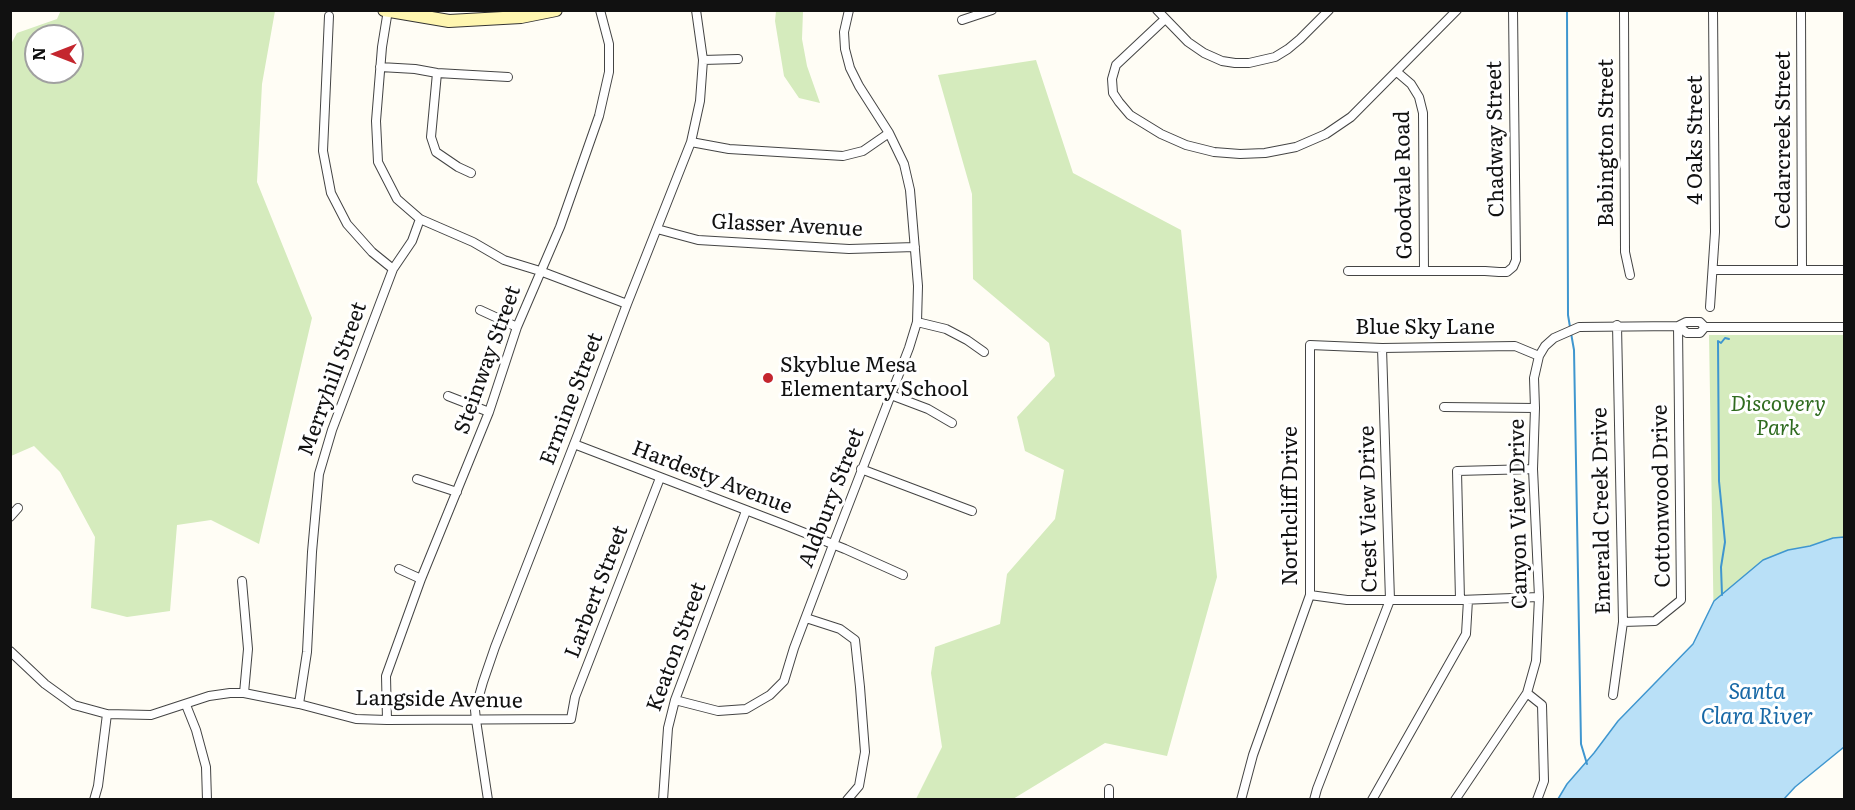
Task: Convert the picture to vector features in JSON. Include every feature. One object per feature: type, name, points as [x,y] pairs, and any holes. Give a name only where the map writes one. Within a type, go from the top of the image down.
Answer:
[{"type":"main road","points":[[386,11],[449,21],[521,17],[556,10]]},
{"type":"street","name":"Steinway Street","points":[[387,720],[386,676],[489,412],[517,327],[560,227],[599,116],[609,72],[609,44],[600,10]]},
{"type":"street","name":"Ermine Street","points":[[488,800],[476,720],[476,710],[483,682],[691,142],[700,101],[703,60],[696,10]]},
{"type":"street","name":"Aldbury Street","points":[[675,700],[718,711],[746,709],[770,695],[784,681],[917,322],[918,286],[910,190],[904,164],[889,133],[850,69],[844,32],[849,10]]},
{"type":"street","points":[[962,20],[992,10]]},
{"type":"street","points":[[1157,10],[1188,42],[1204,53],[1222,61],[1249,63],[1275,57],[1288,49],[1329,10]]},
{"type":"street","points":[[1165,19],[1116,65],[1112,79],[1113,93],[1119,102],[1130,114],[1161,134],[1186,145],[1214,152],[1265,153],[1296,147],[1326,134],[1351,117],[1457,10]]},
{"type":"street","name":"Chadway Street","points":[[1424,271],[1506,272],[1513,267],[1516,260],[1513,10]]},
{"type":"street","name":"Babington Street","points":[[1624,10],[1625,252],[1630,275]]},
{"type":"street","name":"4 Oaks Street","points":[[1710,307],[1715,232],[1713,10]]},
{"type":"street","name":"Cedarcreek Street","points":[[1801,10],[1802,270]]},
{"type":"street","points":[[386,11],[376,122],[378,162],[397,199],[420,219],[473,242],[504,260],[627,304]]},
{"type":"street","points":[[329,16],[323,151],[331,193],[347,224],[372,252],[393,269]]},
{"type":"street","points":[[703,60],[738,59]]},
{"type":"street","points":[[381,67],[508,77]]},
{"type":"street","name":"Goodvale Road","points":[[1397,72],[1411,84],[1419,97],[1423,113],[1424,271]]},
{"type":"street","points":[[438,73],[431,137],[436,152],[471,173]]},
{"type":"street","points":[[691,142],[729,149],[843,156],[863,151],[889,133]]},
{"type":"street","name":"Merryhill Street","points":[[299,704],[307,652],[319,474],[332,430],[393,269],[412,241],[420,219]]},
{"type":"street","name":"Glasser Avenue","points":[[657,229],[698,240],[849,249],[915,247]]},
{"type":"street","points":[[1713,270],[1845,270]]},
{"type":"street","points":[[1348,272],[1424,271]]},
{"type":"street","points":[[480,310],[517,327]]},
{"type":"street","points":[[917,322],[946,329],[984,352]]},
{"type":"street","points":[[1539,356],[1554,338],[1577,327],[1678,326],[1686,322],[1700,322],[1705,327],[1845,327]]},
{"type":"street","name":"Emerald Creek Drive","points":[[1613,695],[1623,622],[1617,325]]},
{"type":"street","name":"Cottonwood Drive","points":[[1623,622],[1655,621],[1681,600],[1678,326]]},
{"type":"street","name":"Blue Sky Lane","points":[[1310,345],[1382,348],[1515,346],[1539,356]]},
{"type":"street","name":"Northcliff Drive","points":[[1241,800],[1253,754],[1310,595],[1310,345]]},
{"type":"street","name":"Crest View Drive","points":[[1314,800],[1390,600],[1382,348]]},
{"type":"street","name":"Canyon View Drive","points":[[1455,800],[1527,693],[1536,661],[1539,597],[1533,469],[1534,378],[1539,356]]},
{"type":"street","points":[[891,394],[928,409],[952,423]]},
{"type":"street","points":[[448,396],[489,412]]},
{"type":"street","points":[[1444,407],[1535,408]]},
{"type":"street","name":"Hardesty Avenue","points":[[574,444],[833,544],[903,576]]},
{"type":"street","points":[[861,469],[972,511]]},
{"type":"street","points":[[1372,800],[1466,634],[1457,471],[1533,469]]},
{"type":"street","name":"Larbert Street","points":[[571,719],[575,697],[660,478]]},
{"type":"street","points":[[417,479],[457,492]]},
{"type":"street","points":[[10,517],[18,508]]},
{"type":"street","name":"Keaton Street","points":[[663,800],[668,728],[675,700],[747,511]]},
{"type":"street","points":[[399,569],[422,579]]},
{"type":"street","points":[[242,581],[248,649],[244,693]]},
{"type":"street","points":[[1310,595],[1347,600],[1464,600],[1539,597]]},
{"type":"street","points":[[806,618],[840,628],[855,640],[865,752],[859,786],[847,800]]},
{"type":"street","name":"Langside Avenue","points":[[10,651],[45,684],[74,705],[107,714],[152,715],[209,696],[244,693],[356,719],[571,719]]},
{"type":"street","points":[[1527,693],[1542,705],[1544,781],[1537,800]]},
{"type":"street","points":[[186,705],[196,730],[206,768],[207,800]]},
{"type":"street","points":[[94,800],[98,786],[107,714]]},
{"type":"street","points":[[1109,789],[1109,800]]},
{"type":"green space","points":[[61,10],[275,11],[262,84],[257,182],[312,318],[259,544],[211,520],[177,525],[170,611],[127,617],[91,608],[95,537],[60,472],[34,446],[11,456],[11,44],[17,33],[24,31],[24,84],[84,84],[84,24],[43,24],[57,19]]},
{"type":"green space","points":[[776,11],[803,11],[802,39],[807,66],[820,103],[799,98],[784,76],[775,21]]},
{"type":"green space","points":[[1036,60],[1073,173],[1181,230],[1217,577],[1167,756],[1105,743],[1013,799],[916,799],[942,747],[931,673],[935,647],[1000,624],[1007,574],[1055,519],[1064,470],[1025,451],[1017,417],[1055,376],[1049,343],[973,279],[972,194],[938,75]]},
{"type":"green space","name":"Discovery Park","points":[[1709,335],[1844,335],[1844,748],[1831,757],[1716,759]]},
{"type":"water","name":"Santa Clara River","points":[[1844,537],[1844,747],[1795,787],[1784,799],[1558,799],[1567,784],[1618,721],[1693,644],[1714,601],[1763,560],[1788,550]]},
{"type":"waterway","points":[[1567,10],[1568,315],[1570,327]]},
{"type":"waterway","points":[[1571,333],[1574,350],[1581,744],[1587,764]]},
{"type":"waterway","points":[[1722,595],[1721,567],[1725,542],[1719,481],[1718,341],[1721,343],[1725,338],[1729,339]]},
{"type":"place","name":"Skyblue Mesa Elementary School","points":[[768,378]]}]
